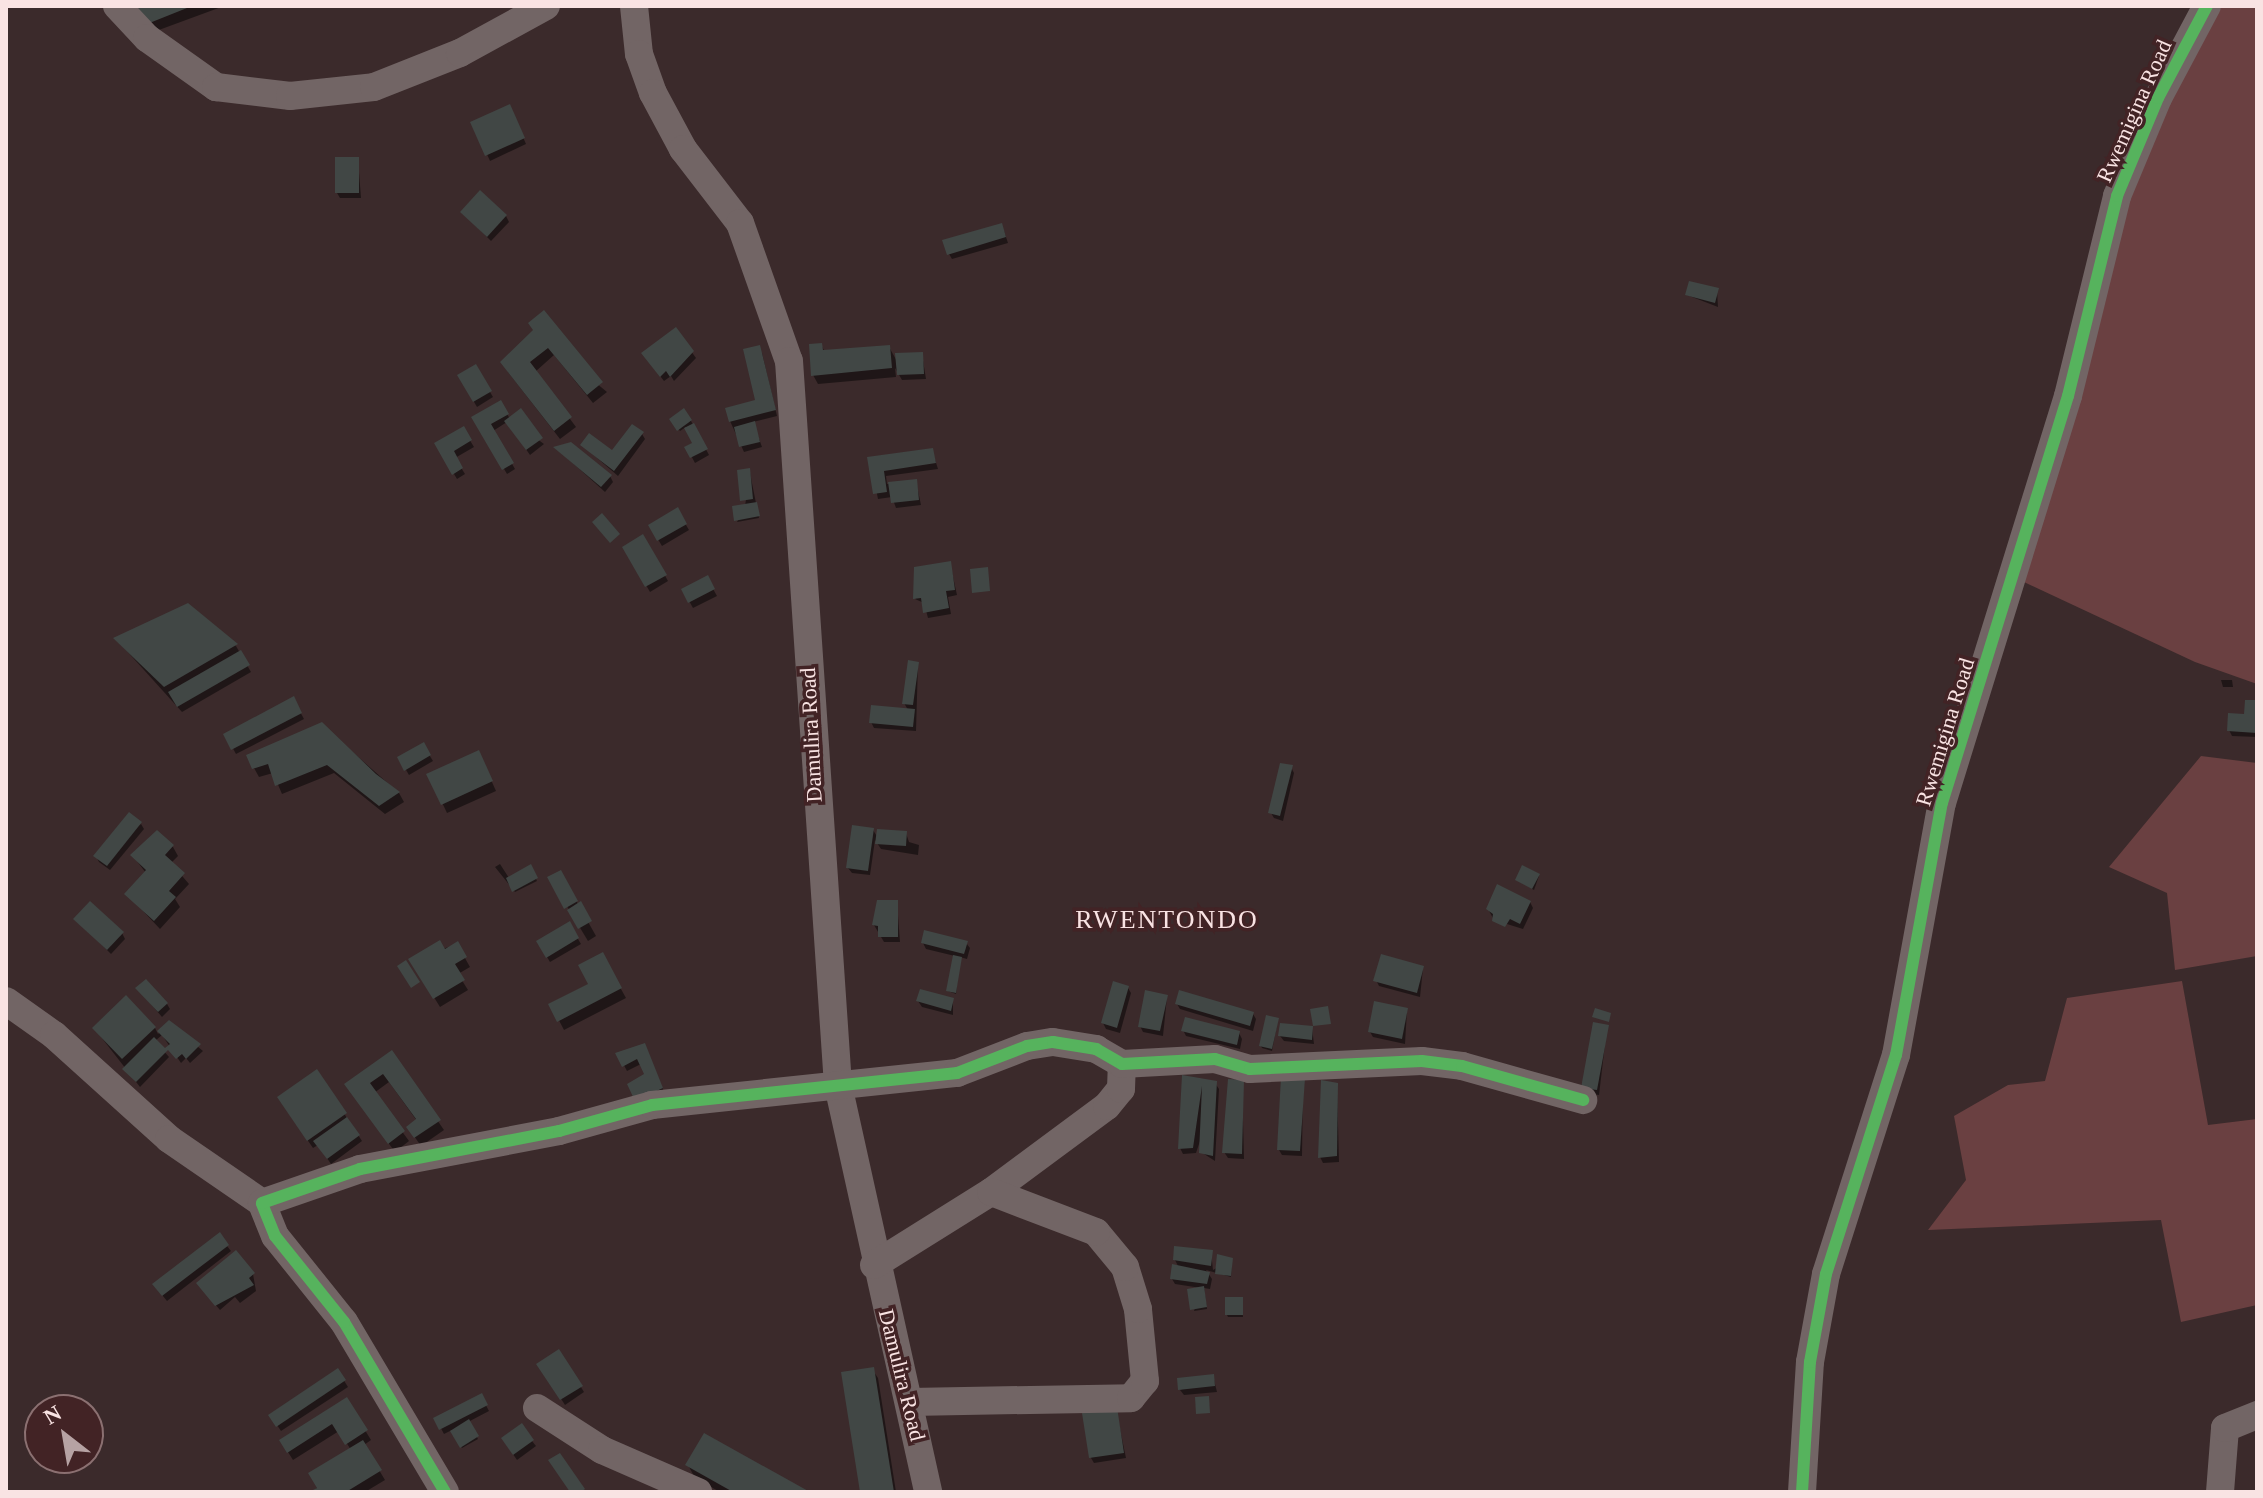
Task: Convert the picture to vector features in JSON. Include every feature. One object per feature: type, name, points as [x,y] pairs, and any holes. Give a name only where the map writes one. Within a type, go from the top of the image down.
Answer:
[{"type":"street","points":[[117,6],[147,38],[216,87],[290,96],[374,87],[460,53],[546,6]]},
{"type":"street","name":"Damulira Road","points":[[634,6],[639,54],[653,93],[683,149],[740,223],[789,361],[838,1085],[874,1265],[910,1402],[928,1492]]},
{"type":"street","name":"Rwemigina Road","points":[[1802,1492],[1810,1362],[1826,1274],[1896,1055],[1942,803],[2068,396],[2117,196],[2158,98],[2207,6]]},
{"type":"street","points":[[6,1001],[54,1035],[169,1139],[262,1203],[275,1236],[344,1322],[445,1492]]},
{"type":"street","points":[[262,1203],[360,1169],[559,1131],[652,1105],[957,1073],[1001,1054],[1053,1042],[1096,1049],[1122,1064],[1215,1059],[1250,1069],[1294,1069],[1422,1061],[1462,1066],[1583,1100]]},
{"type":"street","points":[[874,1265],[991,1192],[1107,1106],[1121,1089],[1122,1064]]},
{"type":"street","points":[[910,1402],[1131,1398],[1145,1381],[1138,1309],[1125,1267],[1096,1232],[991,1192]]},
{"type":"street","points":[[537,1408],[602,1450],[698,1492]]},
{"type":"street","points":[[2220,1492],[2223,1431],[2257,1415]]},
{"type":"shaded area","points":[[2204,6],[2257,6],[2257,684],[2195,662],[2007,574],[2081,323]]},
{"type":"shaded area","points":[[2201,756],[2257,763],[2257,956],[2175,970],[2167,893],[2109,867]]},
{"type":"shaded area","points":[[2182,981],[2208,1125],[2257,1119],[2257,1305],[2181,1322],[2161,1220],[1928,1230],[1966,1180],[1954,1116],[2008,1085],[2045,1081],[2067,998]]},
{"type":"building","points":[[135,6],[192,6],[142,26]]},
{"type":"building","points":[[510,104],[525,138],[485,156],[470,122]]},
{"type":"building","points":[[335,157],[359,157],[359,193],[335,193]]},
{"type":"building","points":[[480,190],[507,215],[487,237],[460,212]]},
{"type":"building","points":[[1002,223],[1006,237],[947,255],[942,240]]},
{"type":"building","points":[[1689,281],[1719,288],[1715,303],[1685,295]]},
{"type":"building","points":[[544,310],[603,382],[587,395],[548,348],[530,362],[572,417],[554,431],[500,362],[533,330],[528,323]]},
{"type":"building","points":[[676,327],[694,351],[670,377],[666,371],[660,377],[641,353]]},
{"type":"building","points":[[822,343],[823,350],[890,345],[892,368],[811,376],[809,344]]},
{"type":"building","points":[[760,345],[776,410],[729,422],[725,408],[755,400],[743,349]]},
{"type":"building","points":[[923,352],[924,374],[897,375],[895,353]]},
{"type":"building","points":[[476,364],[492,391],[473,402],[457,375]]},
{"type":"building","points":[[501,400],[509,414],[491,424],[514,463],[502,470],[471,417]]},
{"type":"building","points":[[521,408],[543,438],[526,450],[504,421]]},
{"type":"building","points":[[684,408],[692,420],[677,431],[669,419]]},
{"type":"building","points":[[755,421],[760,442],[739,447],[734,427]]},
{"type":"building","points":[[694,423],[708,449],[690,458],[684,447],[692,443],[684,428]]},
{"type":"building","points":[[632,424],[644,432],[614,471],[580,445],[589,433],[612,450]]},
{"type":"building","points":[[464,426],[472,440],[454,451],[463,468],[452,475],[434,443]]},
{"type":"building","points":[[571,442],[612,475],[601,487],[553,447]]},
{"type":"building","points":[[933,448],[936,463],[884,471],[887,492],[873,494],[867,457]]},
{"type":"building","points":[[750,468],[753,499],[740,501],[737,470]]},
{"type":"building","points":[[917,479],[919,500],[891,503],[888,482]]},
{"type":"building","points":[[757,502],[760,516],[734,521],[732,506]]},
{"type":"building","points":[[678,507],[687,524],[657,541],[648,525]]},
{"type":"building","points":[[602,513],[620,534],[610,543],[592,522]]},
{"type":"building","points":[[643,534],[667,575],[645,587],[622,547]]},
{"type":"building","points":[[951,561],[955,590],[946,591],[949,608],[923,613],[921,598],[913,599],[914,567]]},
{"type":"building","points":[[988,567],[990,591],[972,593],[970,569]]},
{"type":"building","points":[[708,575],[715,589],[688,603],[681,589]]},
{"type":"building","points":[[188,603],[238,644],[164,687],[113,638]]},
{"type":"building","points":[[241,650],[250,665],[177,707],[168,692]]},
{"type":"building","points":[[908,660],[919,662],[913,705],[902,704]]},
{"type":"building","points":[[294,696],[302,713],[231,750],[223,734]]},
{"type":"building","points":[[2245,700],[2257,700],[2257,733],[2227,731],[2228,713],[2244,714]]},
{"type":"building","points":[[871,705],[915,709],[913,727],[869,723]]},
{"type":"building","points":[[322,722],[376,774],[400,792],[379,806],[327,765],[275,786],[268,764],[252,769],[246,755]]},
{"type":"building","points":[[424,742],[431,755],[404,771],[397,757]]},
{"type":"building","points":[[479,750],[493,781],[441,805],[426,774]]},
{"type":"building","points":[[1280,763],[1293,765],[1280,816],[1268,813]]},
{"type":"building","points":[[129,812],[142,822],[107,866],[93,856]]},
{"type":"building","points":[[852,825],[874,828],[868,871],[846,868]]},
{"type":"building","points":[[877,829],[907,831],[906,846],[875,844]]},
{"type":"building","points":[[157,830],[174,845],[165,855],[185,873],[169,891],[176,897],[154,921],[124,894],[146,870],[130,855]]},
{"type":"building","points":[[531,864],[538,878],[512,892],[506,878]]},
{"type":"building","points":[[1522,865],[1540,874],[1532,889],[1515,880]]},
{"type":"building","points":[[561,870],[578,901],[564,909],[547,877]]},
{"type":"building","points":[[1497,884],[1531,901],[1520,924],[1510,919],[1505,927],[1492,921],[1493,914],[1486,909]]},
{"type":"building","points":[[877,900],[898,900],[898,937],[878,937],[878,926],[872,925]]},
{"type":"building","points":[[90,901],[124,932],[107,950],[73,919]]},
{"type":"building","points":[[581,901],[592,921],[578,929],[567,910]]},
{"type":"building","points":[[570,921],[579,938],[546,958],[536,941]]},
{"type":"building","points":[[924,930],[968,941],[964,954],[921,943]]},
{"type":"building","points":[[440,940],[445,949],[458,941],[467,957],[455,964],[465,980],[433,999],[408,959]]},
{"type":"building","points":[[603,952],[622,988],[557,1022],[548,1004],[588,984],[578,965]]},
{"type":"building","points":[[1381,954],[1424,966],[1417,993],[1373,981]]},
{"type":"building","points":[[953,955],[962,957],[956,993],[946,991]]},
{"type":"building","points":[[406,960],[420,982],[411,988],[397,966]]},
{"type":"building","points":[[146,979],[168,1003],[158,1012],[135,988]]},
{"type":"building","points":[[1113,981],[1129,986],[1117,1028],[1101,1023]]},
{"type":"building","points":[[920,989],[954,998],[951,1011],[916,1001]]},
{"type":"building","points":[[1145,990],[1168,995],[1160,1031],[1138,1027]]},
{"type":"building","points":[[1179,990],[1254,1012],[1250,1026],[1175,1004]]},
{"type":"building","points":[[126,995],[156,1027],[122,1059],[92,1028]]},
{"type":"building","points":[[1374,1001],[1408,1008],[1402,1039],[1368,1032]]},
{"type":"building","points":[[1328,1006],[1331,1024],[1313,1026],[1310,1009]]},
{"type":"building","points":[[1595,1008],[1611,1013],[1609,1022],[1592,1017]]},
{"type":"building","points":[[1266,1015],[1279,1018],[1272,1049],[1259,1046]]},
{"type":"building","points":[[1185,1017],[1240,1031],[1237,1045],[1181,1031]]},
{"type":"building","points":[[169,1020],[201,1044],[186,1059],[182,1054],[176,1059],[168,1050],[136,1082],[122,1069],[154,1037],[165,1048],[170,1044],[157,1031]]},
{"type":"building","points":[[1593,1022],[1609,1025],[1597,1090],[1581,1088]]},
{"type":"building","points":[[1280,1023],[1313,1026],[1312,1040],[1278,1036]]},
{"type":"building","points":[[645,1043],[663,1088],[635,1101],[627,1084],[644,1074],[637,1059],[622,1067],[615,1053]]},
{"type":"building","points":[[392,1050],[441,1120],[414,1138],[406,1127],[416,1119],[383,1074],[370,1083],[405,1131],[388,1144],[344,1084]]},
{"type":"building","points":[[317,1069],[347,1113],[307,1141],[277,1097]]},
{"type":"building","points":[[1182,1075],[1217,1081],[1213,1156],[1199,1153],[1202,1086],[1193,1148],[1178,1149]]},
{"type":"building","points":[[1281,1077],[1305,1078],[1300,1151],[1277,1150]]},
{"type":"building","points":[[1228,1079],[1244,1080],[1242,1154],[1222,1153]]},
{"type":"building","points":[[1321,1080],[1338,1083],[1337,1156],[1318,1158]]},
{"type":"building","points":[[347,1117],[360,1135],[327,1159],[313,1141]]},
{"type":"building","points":[[220,1232],[229,1245],[162,1296],[152,1284]]},
{"type":"building","points":[[1174,1246],[1213,1250],[1211,1266],[1173,1260]]},
{"type":"building","points":[[236,1250],[255,1273],[249,1278],[254,1285],[215,1306],[196,1283]]},
{"type":"building","points":[[1217,1254],[1233,1258],[1231,1276],[1215,1274]]},
{"type":"building","points":[[1172,1264],[1210,1272],[1207,1284],[1170,1279]]},
{"type":"building","points":[[1204,1286],[1207,1307],[1190,1310],[1187,1289]]},
{"type":"building","points":[[1225,1297],[1243,1297],[1243,1315],[1225,1315]]},
{"type":"building","points":[[559,1349],[583,1386],[560,1400],[536,1364]]},
{"type":"building","points":[[874,1367],[894,1492],[860,1492],[841,1372]]},
{"type":"building","points":[[338,1368],[346,1380],[276,1427],[268,1415]]},
{"type":"building","points":[[1214,1374],[1215,1386],[1178,1390],[1177,1378]]},
{"type":"building","points":[[482,1393],[488,1405],[439,1430],[433,1418]]},
{"type":"building","points":[[1209,1396],[1210,1413],[1196,1414],[1195,1397]]},
{"type":"building","points":[[347,1397],[368,1430],[345,1445],[332,1424],[287,1453],[279,1440]]},
{"type":"building","points":[[1117,1407],[1124,1453],[1089,1458],[1082,1413]]},
{"type":"building","points":[[469,1419],[479,1436],[460,1448],[450,1431]]},
{"type":"building","points":[[522,1423],[534,1440],[513,1455],[501,1438]]},
{"type":"building","points":[[704,1433],[810,1492],[733,1492],[685,1465]]},
{"type":"building","points":[[363,1440],[382,1470],[346,1492],[309,1492],[317,1488],[308,1473]]},
{"type":"building","points":[[560,1453],[585,1489],[581,1492],[570,1492],[548,1460]]},
{"type":"cycle path","points":[[1802,1492],[1810,1362],[1826,1274],[1896,1055],[1942,803],[2068,396],[2117,196],[2158,98],[2207,6]]},
{"type":"cycle path","points":[[445,1492],[344,1322],[275,1236],[262,1203],[360,1169],[559,1131],[652,1105],[957,1073],[1027,1046],[1053,1042],[1096,1049],[1122,1064],[1215,1059],[1250,1069],[1422,1061],[1462,1066],[1583,1100]]},
{"type":"district","name":"RWENTONDO","points":[[1167,920]]}]
